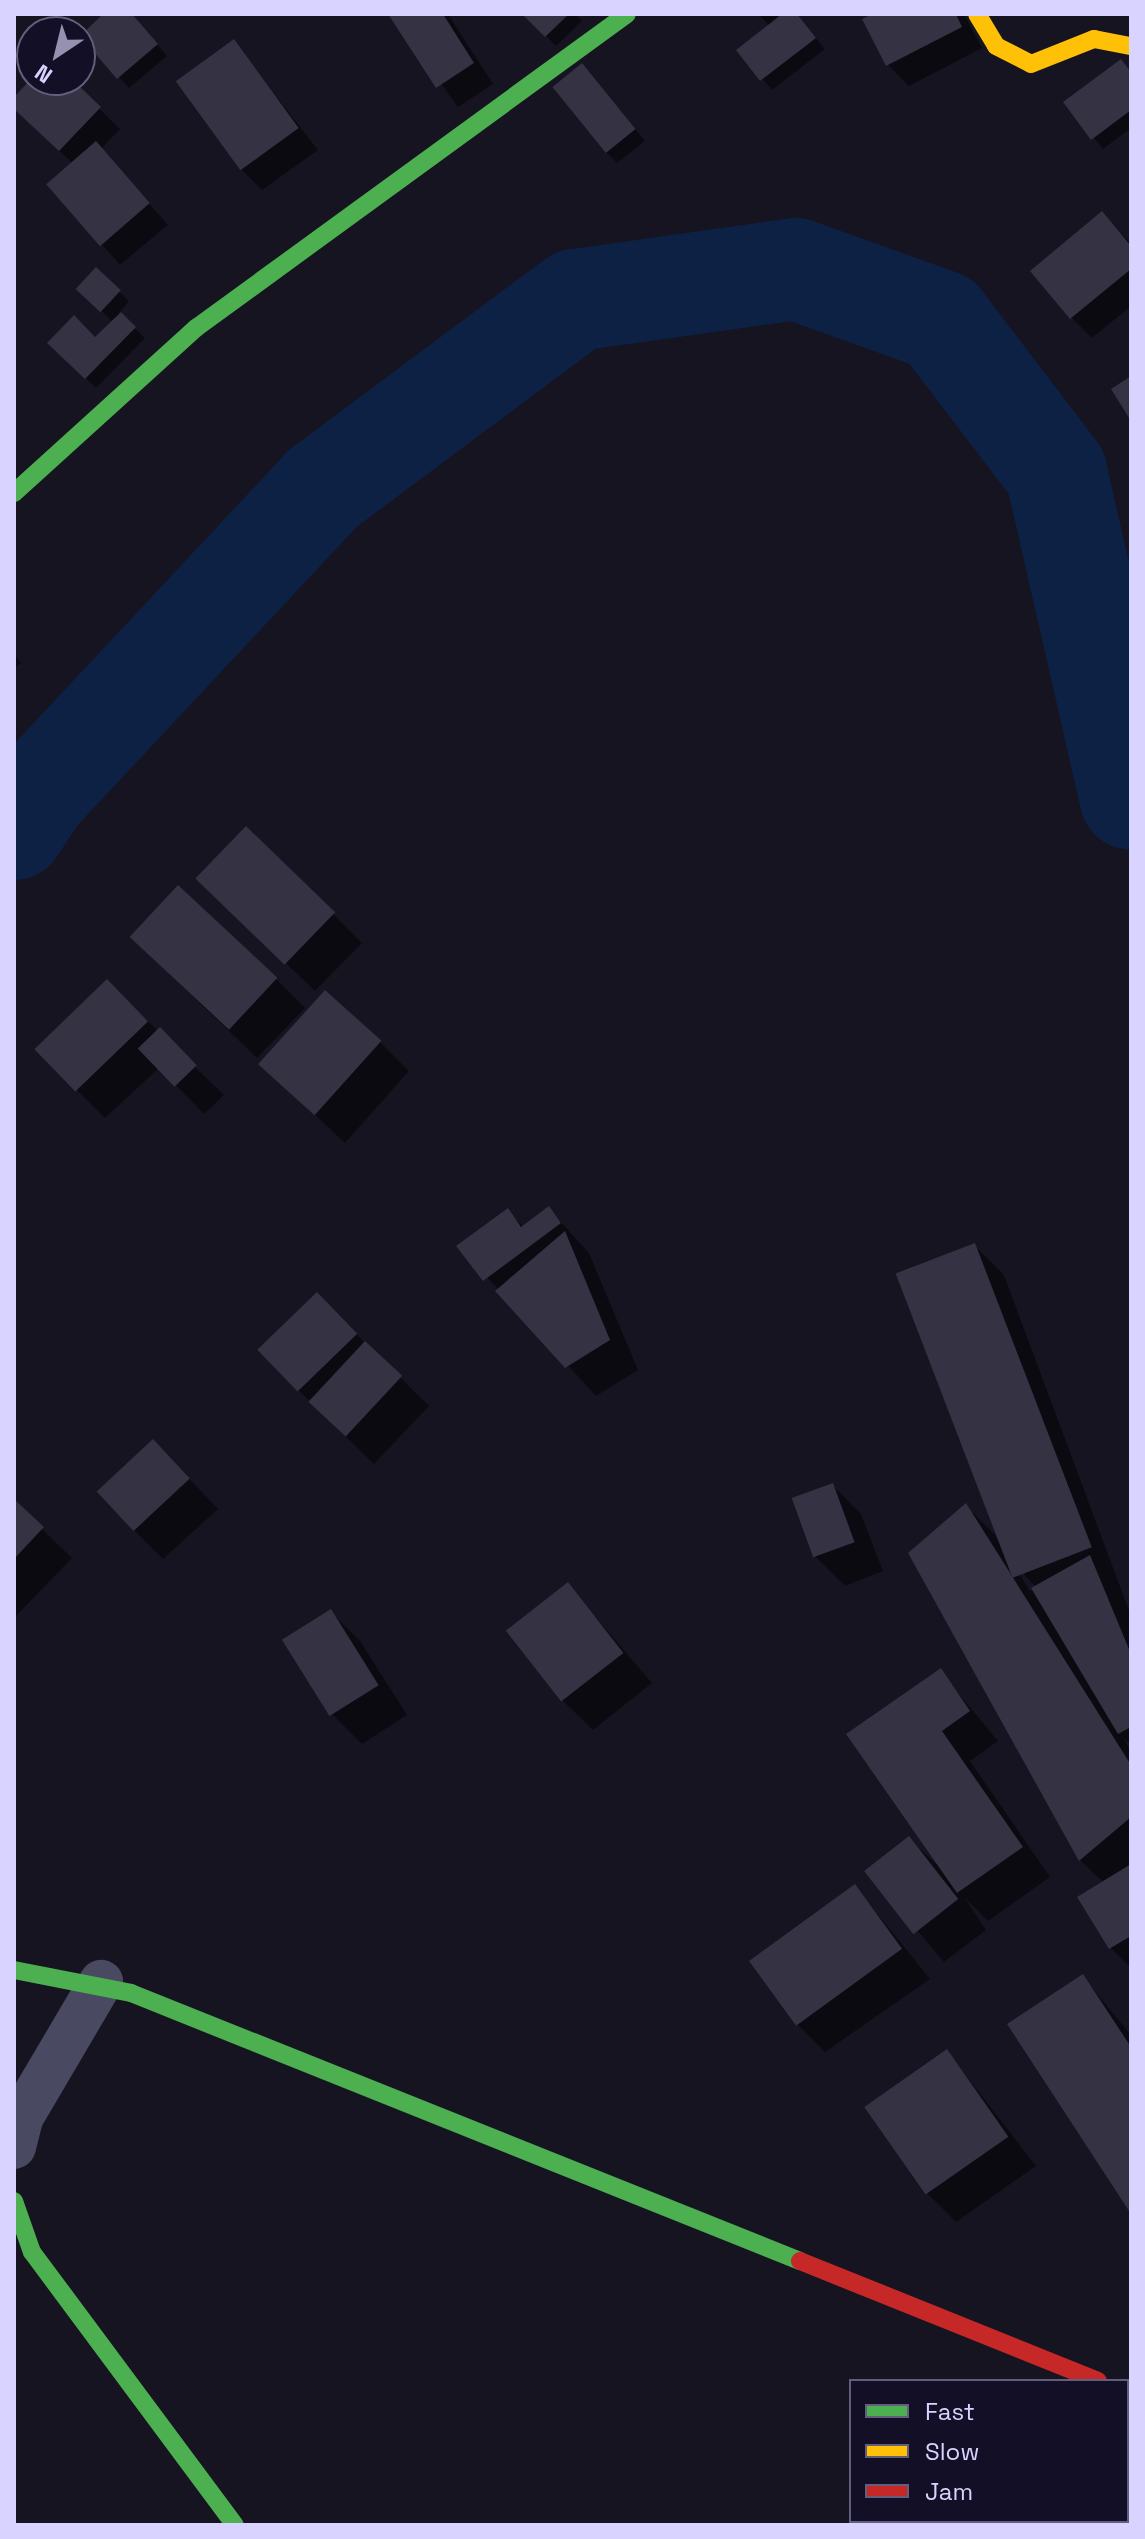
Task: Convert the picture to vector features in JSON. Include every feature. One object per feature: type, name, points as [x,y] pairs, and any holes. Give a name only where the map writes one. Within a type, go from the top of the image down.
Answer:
[{"type":"street","points":[[14,493],[196,328],[627,14]]},
{"type":"street","points":[[977,14],[996,46],[1031,64],[1094,39],[1131,46]]},
{"type":"street","points":[[14,1970],[101,1982],[1093,2379]]},
{"type":"street","points":[[14,2147],[21,2118],[101,1982]]},
{"type":"street","points":[[14,2201],[32,2252],[235,2525]]},
{"type":"building","points":[[103,14],[132,14],[158,44],[117,79],[96,55],[96,21]]},
{"type":"building","points":[[388,14],[443,14],[474,63],[436,88]]},
{"type":"building","points":[[522,14],[569,14],[545,37]]},
{"type":"building","points":[[782,14],[797,14],[816,38],[760,81],[736,50]]},
{"type":"building","points":[[872,14],[956,14],[962,27],[886,66],[862,19]]},
{"type":"building","points":[[234,39],[299,128],[240,170],[176,81]]},
{"type":"building","points":[[1121,59],[1131,72],[1131,110],[1091,140],[1063,102]]},
{"type":"building","points":[[582,63],[635,129],[606,153],[552,87]]},
{"type":"building","points":[[90,96],[101,107],[59,151],[14,109],[14,97]]},
{"type":"building","points":[[96,141],[150,203],[100,246],[46,184]]},
{"type":"building","points":[[1102,211],[1131,246],[1131,269],[1070,319],[1030,271]]},
{"type":"building","points":[[96,267],[121,290],[100,312],[76,289]]},
{"type":"building","points":[[121,312],[136,327],[85,379],[47,343],[74,315],[95,337]]},
{"type":"building","points":[[1131,376],[1131,421],[1111,389]]},
{"type":"building","points":[[246,826],[335,912],[284,965],[195,879]]},
{"type":"building","points":[[178,885],[277,978],[229,1030],[130,937]]},
{"type":"building","points":[[107,979],[148,1021],[75,1092],[34,1049]]},
{"type":"building","points":[[325,990],[381,1041],[315,1115],[258,1064]]},
{"type":"building","points":[[160,1027],[197,1065],[175,1087],[138,1049]]},
{"type":"building","points":[[549,1206],[561,1223],[483,1281],[456,1246],[508,1208],[521,1227]]},
{"type":"building","points":[[565,1231],[610,1340],[565,1368],[495,1291]]},
{"type":"building","points":[[975,1243],[1092,1547],[1012,1578],[896,1273]]},
{"type":"building","points":[[317,1292],[357,1334],[298,1391],[257,1350]]},
{"type":"building","points":[[365,1341],[402,1376],[346,1436],[308,1402]]},
{"type":"building","points":[[153,1439],[190,1478],[134,1531],[97,1492]]},
{"type":"building","points":[[833,1483],[855,1542],[813,1557],[792,1498]]},
{"type":"building","points":[[14,1499],[44,1527],[14,1559]]},
{"type":"building","points":[[966,1503],[1131,1765],[1131,1817],[1079,1861],[908,1553]]},
{"type":"building","points":[[1090,1555],[1131,1654],[1131,1727],[1118,1734],[1031,1588]]},
{"type":"building","points":[[568,1582],[623,1653],[561,1702],[506,1631]]},
{"type":"building","points":[[331,1609],[379,1685],[330,1716],[282,1640]]},
{"type":"building","points":[[941,1668],[970,1711],[942,1731],[1023,1847],[957,1893],[846,1734]]},
{"type":"building","points":[[909,1836],[958,1899],[913,1934],[864,1871]]},
{"type":"building","points":[[1131,1864],[1131,1936],[1109,1949],[1077,1897]]},
{"type":"building","points":[[855,1884],[902,1949],[796,2026],[749,1961]]},
{"type":"building","points":[[1083,1974],[1131,2047],[1131,2214],[1007,2024]]},
{"type":"building","points":[[947,2049],[1008,2137],[926,2195],[864,2107]]},
{"type":"waterway","points":[[14,829],[37,794],[322,489],[576,300],[796,269],[941,321],[1056,472],[1131,799]]},
{"type":"traffic: fast","points":[[14,493],[196,328],[627,14]]},
{"type":"traffic: fast","points":[[14,1970],[131,1993],[800,2261]]},
{"type":"traffic: fast","points":[[14,2201],[32,2252],[235,2525]]},
{"type":"traffic: slow","points":[[977,14],[996,46],[1031,64],[1094,39],[1131,46]]},
{"type":"traffic: jam","points":[[800,2261],[1093,2379]]}]
